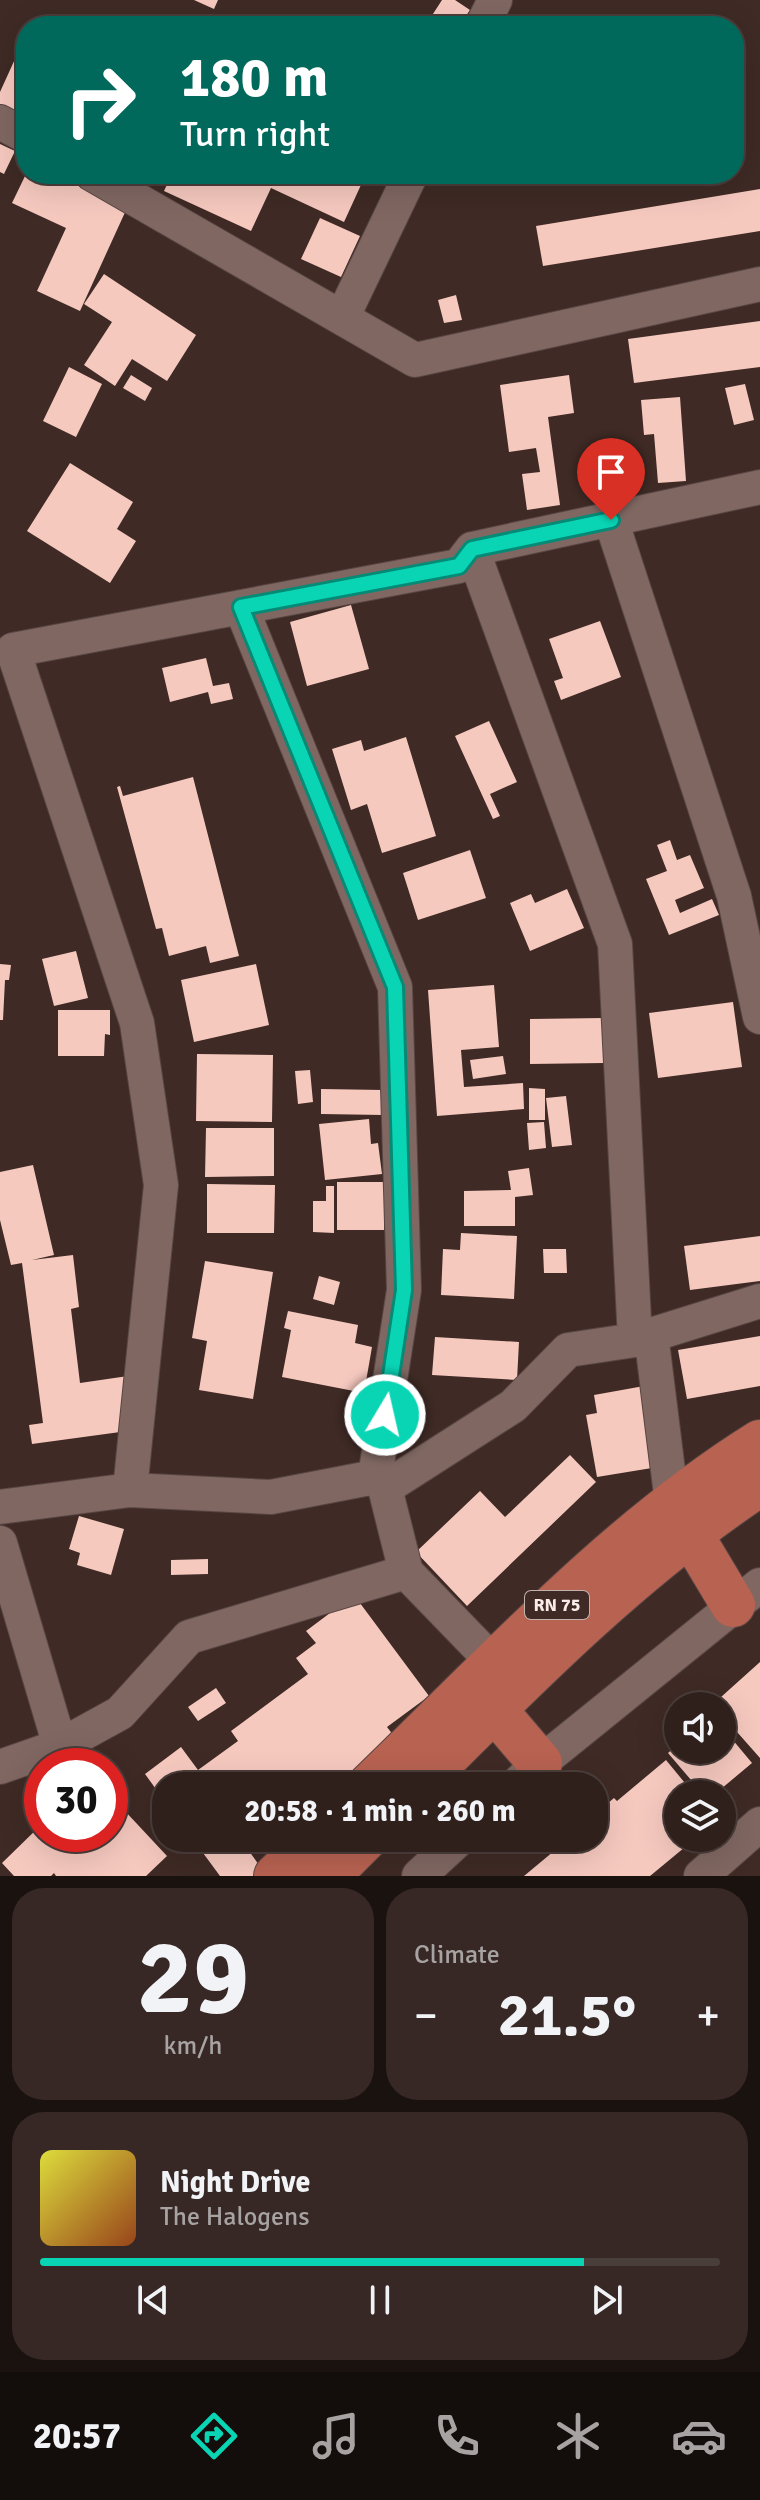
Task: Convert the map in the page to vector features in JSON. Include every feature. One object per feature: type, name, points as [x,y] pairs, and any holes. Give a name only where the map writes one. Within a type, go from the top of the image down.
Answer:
[{"type":"main road","name":"RN 75","points":[[431,1772],[628,1585],[681,1518],[760,1442]]},
{"type":"main road","name":"RN 75","points":[[383,1772],[603,1561],[681,1518],[760,1484]]},
{"type":"main road","points":[[681,1518],[747,1595]]},
{"type":"main road","points":[[494,1709],[526,1772]]},
{"type":"main road","points":[[276,1876],[301,1852]]},
{"type":"main road","points":[[328,1876],[352,1852]]},
{"type":"street","points":[[109,184],[415,360],[760,284]]},
{"type":"street","points":[[342,318],[406,184]]},
{"type":"street","points":[[130,1490],[161,1185],[137,1023],[13,650],[459,566],[472,549],[760,487]]},
{"type":"street","points":[[611,520],[734,896],[760,1017]]},
{"type":"street","points":[[472,549],[615,944],[643,1337],[681,1518]]},
{"type":"street","points":[[241,607],[395,987],[404,1290],[380,1482],[406,1572],[495,1664]]},
{"type":"street","points":[[0,1507],[130,1490],[271,1497],[380,1482],[513,1406],[568,1350],[643,1337],[760,1301]]},
{"type":"street","points":[[0,1543],[60,1746]]},
{"type":"street","points":[[0,1767],[60,1746],[120,1713],[189,1637],[406,1572]]},
{"type":"street","points":[[532,1772],[747,1595]]},
{"type":"street","points":[[701,1876],[760,1824]]},
{"type":"street","points":[[419,1876],[445,1852]]},
{"type":"building","points":[[194,0],[218,0],[214,9]]},
{"type":"building","points":[[442,0],[455,0],[470,10],[466,16],[432,16]]},
{"type":"building","points":[[15,59],[16,113],[0,106],[0,92]]},
{"type":"building","points":[[0,144],[15,151],[4,174],[0,172]]},
{"type":"building","points":[[21,184],[75,184],[127,208],[80,311],[37,291],[66,228],[12,203]]},
{"type":"building","points":[[167,184],[361,184],[344,222],[271,188],[251,231],[164,191]]},
{"type":"building","points":[[760,189],[760,231],[543,266],[536,226]]},
{"type":"building","points":[[320,218],[360,236],[341,277],[301,259]]},
{"type":"building","points":[[104,274],[196,335],[167,381],[132,359],[115,386],[84,365],[112,322],[84,304]]},
{"type":"building","points":[[456,295],[462,320],[444,323],[438,300]]},
{"type":"building","points":[[760,321],[760,367],[634,383],[628,339]]},
{"type":"building","points":[[69,367],[102,384],[76,437],[43,421]]},
{"type":"building","points":[[131,375],[152,388],[145,401],[123,388]]},
{"type":"building","points":[[569,375],[574,413],[548,417],[560,505],[527,510],[522,474],[540,472],[536,448],[509,452],[500,385]]},
{"type":"building","points":[[745,384],[754,420],[734,425],[725,388]]},
{"type":"building","points":[[680,397],[686,481],[658,483],[654,434],[644,435],[641,400]]},
{"type":"building","points":[[70,463],[133,502],[117,529],[136,541],[110,583],[27,531]]},
{"type":"building","points":[[351,605],[369,669],[307,686],[290,622]]},
{"type":"building","points":[[600,621],[621,677],[561,700],[554,681],[563,678],[549,639]]},
{"type":"building","points":[[206,658],[213,686],[229,683],[233,699],[211,704],[208,692],[170,702],[162,668]]},
{"type":"building","points":[[489,721],[517,782],[490,794],[500,816],[493,819],[455,736]]},
{"type":"building","points":[[406,737],[436,836],[382,853],[367,804],[351,810],[332,749],[361,740],[364,751]]},
{"type":"building","points":[[193,777],[239,956],[210,963],[206,946],[169,956],[162,928],[156,929],[117,787],[120,786],[123,796]]},
{"type":"building","points":[[670,840],[677,860],[690,855],[704,888],[675,900],[680,913],[712,899],[719,915],[669,935],[646,879],[667,871],[657,845]]},
{"type":"building","points":[[470,850],[486,898],[418,920],[403,873]]},
{"type":"building","points":[[567,889],[584,928],[530,951],[510,903],[531,894],[535,903]]},
{"type":"building","points":[[76,951],[88,998],[54,1006],[42,959]]},
{"type":"building","points":[[0,964],[11,965],[9,980],[5,980],[3,1020],[0,1020]]},
{"type":"building","points":[[256,964],[269,1025],[194,1042],[181,980]]},
{"type":"building","points":[[494,985],[499,1047],[461,1050],[464,1087],[523,1083],[524,1109],[437,1116],[428,990]]},
{"type":"building","points":[[733,1002],[742,1067],[658,1078],[649,1013]]},
{"type":"building","points":[[58,1010],[110,1010],[110,1035],[105,1034],[104,1056],[58,1056]]},
{"type":"building","points":[[604,1018],[604,1063],[530,1064],[530,1019]]},
{"type":"building","points":[[197,1054],[273,1055],[272,1122],[196,1121]]},
{"type":"building","points":[[503,1056],[506,1074],[473,1079],[470,1060]]},
{"type":"building","points":[[310,1070],[313,1102],[298,1104],[295,1071]]},
{"type":"building","points":[[529,1088],[545,1089],[545,1120],[529,1120]]},
{"type":"building","points":[[321,1089],[383,1090],[383,1115],[321,1114]]},
{"type":"building","points":[[566,1096],[572,1145],[552,1147],[546,1098]]},
{"type":"building","points":[[369,1119],[371,1144],[378,1143],[382,1174],[325,1180],[319,1124]]},
{"type":"building","points":[[544,1122],[546,1148],[529,1150],[527,1123]]},
{"type":"building","points":[[206,1128],[274,1128],[274,1176],[205,1177]]},
{"type":"building","points":[[33,1165],[54,1255],[32,1260],[73,1255],[79,1307],[71,1309],[80,1383],[128,1376],[135,1430],[32,1444],[29,1425],[43,1423],[22,1263],[11,1265],[0,1220],[0,1172]]},
{"type":"building","points":[[529,1168],[533,1195],[515,1197],[515,1226],[464,1226],[464,1191],[511,1190],[508,1171]]},
{"type":"building","points":[[337,1182],[384,1182],[384,1230],[337,1230]]},
{"type":"building","points":[[207,1184],[275,1185],[274,1233],[207,1233]]},
{"type":"building","points":[[326,1186],[334,1186],[334,1233],[313,1232],[313,1201],[326,1201]]},
{"type":"building","points":[[461,1233],[517,1236],[514,1299],[441,1295],[443,1249],[460,1250]]},
{"type":"building","points":[[760,1236],[760,1281],[690,1290],[684,1246]]},
{"type":"building","points":[[543,1249],[566,1249],[567,1273],[544,1273]]},
{"type":"building","points":[[205,1261],[273,1272],[253,1399],[199,1390],[207,1341],[192,1338]]},
{"type":"building","points":[[319,1276],[340,1282],[334,1305],[313,1299]]},
{"type":"building","points":[[288,1311],[358,1325],[355,1343],[372,1347],[364,1393],[282,1377],[291,1330],[284,1328]]},
{"type":"building","points":[[760,1336],[760,1386],[687,1399],[678,1350]]},
{"type":"building","points":[[435,1337],[519,1342],[517,1380],[432,1375]]},
{"type":"building","points":[[644,1386],[658,1467],[597,1477],[586,1415],[597,1413],[594,1395]]},
{"type":"building","points":[[570,1455],[596,1482],[467,1606],[416,1552],[480,1491],[505,1517]]},
{"type":"building","points":[[79,1516],[124,1529],[111,1575],[77,1565],[80,1553],[69,1549]]},
{"type":"building","points":[[208,1559],[208,1574],[171,1575],[171,1560]]},
{"type":"building","points":[[354,1595],[429,1696],[387,1727],[400,1744],[357,1772],[152,1772],[152,1784],[145,1774],[181,1747],[198,1770],[238,1741],[231,1731],[308,1674],[296,1658],[316,1643],[306,1631]]},
{"type":"building","points":[[760,1662],[760,1758],[736,1731],[736,1692],[727,1692]]},
{"type":"building","points":[[216,1688],[226,1703],[198,1721],[188,1707]]},
{"type":"building","points":[[736,1744],[752,1763],[732,1780],[691,1780],[677,1764],[736,1764]]},
{"type":"building","points":[[664,1762],[669,1764],[682,1780],[664,1780],[664,1852],[679,1852],[650,1876],[524,1876],[553,1852],[608,1852],[608,1803],[614,1798],[617,1801]]},
{"type":"building","points":[[128,1814],[152,1840],[152,1852],[163,1852],[167,1856],[146,1876],[56,1876],[54,1873],[51,1876],[14,1876],[2,1863],[24,1842],[24,1852],[128,1852]]},
{"type":"building","points":[[202,1852],[250,1852],[264,1872],[259,1876],[220,1876]]},
{"type":"route","points":[[385,1415],[404,1290],[395,987],[241,607],[459,566],[472,549],[611,520]]}]
